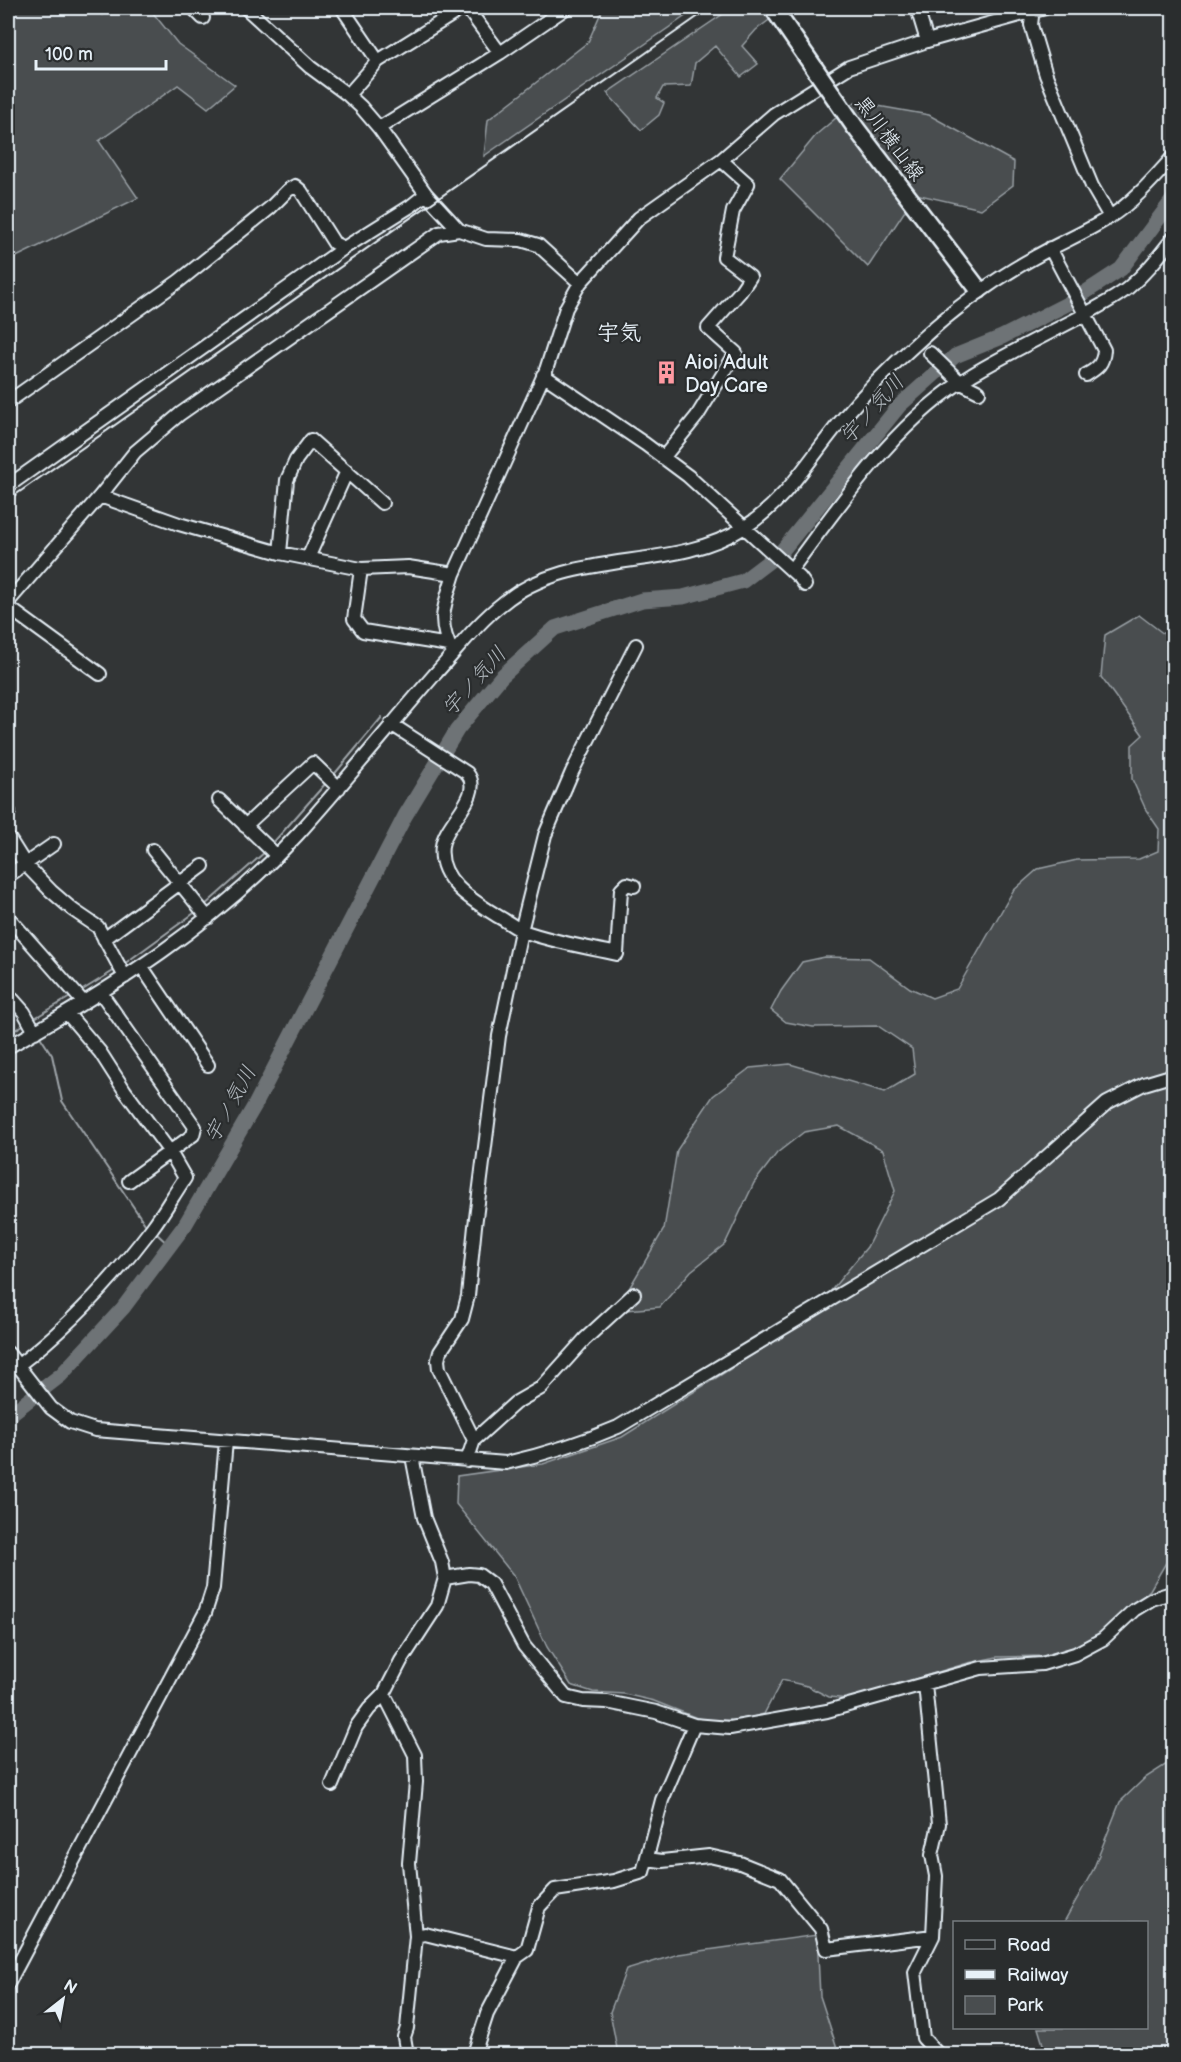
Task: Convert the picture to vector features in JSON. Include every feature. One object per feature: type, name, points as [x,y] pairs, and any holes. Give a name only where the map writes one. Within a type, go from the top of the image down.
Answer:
[{"type":"main road","name":"黒川横山線","points":[[773,8],[855,127],[979,290]]},
{"type":"street","points":[[193,8],[203,18]]},
{"type":"street","points":[[246,8],[310,66],[348,95],[379,128],[426,194],[459,230],[486,239],[521,240],[538,245],[580,283]]},
{"type":"street","points":[[348,95],[378,61],[465,8],[500,53]]},
{"type":"street","points":[[379,128],[500,53],[566,8]]},
{"type":"street","points":[[917,8],[927,41]]},
{"type":"street","points":[[346,9],[378,61]]},
{"type":"street","points":[[451,649],[443,631],[442,620],[454,574],[543,375],[566,308],[580,283],[639,218],[721,160],[774,114],[849,67],[927,41],[1037,9]]},
{"type":"street","points":[[1037,9],[1031,25],[1046,75],[1092,186],[1110,217]]},
{"type":"street","points":[[8,1047],[142,968],[208,918],[277,856],[339,788],[451,649],[503,602],[525,587],[555,576],[588,567],[669,555],[704,546],[744,528],[773,505],[840,422],[873,385],[920,340],[979,290],[1050,248],[1110,217],[1143,190],[1173,156]]},
{"type":"street","points":[[663,458],[697,416],[736,353],[708,328],[740,292],[750,277],[724,257],[733,211],[748,184],[721,160]]},
{"type":"street","points":[[8,402],[179,281],[295,186],[301,191],[334,243],[345,248]]},
{"type":"street","points":[[8,486],[345,248],[426,194]]},
{"type":"street","points":[[8,602],[135,452],[180,414],[439,234],[459,230]]},
{"type":"street","points":[[790,569],[844,499],[898,435],[926,409],[972,374],[1085,314],[1126,289],[1154,264],[1173,237]]},
{"type":"street","points":[[1050,248],[1104,350],[1103,360],[1098,368],[1086,375]]},
{"type":"street","points":[[930,353],[959,382],[979,392]]},
{"type":"street","points":[[543,375],[688,476],[805,585]]},
{"type":"street","points":[[280,553],[287,480],[296,460],[311,440],[382,503]]},
{"type":"street","points":[[308,558],[346,471]]},
{"type":"street","points":[[100,496],[178,525],[280,553],[361,569],[408,567],[454,574]]},
{"type":"street","points":[[361,569],[354,619],[363,631],[451,649]]},
{"type":"street","points":[[8,607],[100,674]]},
{"type":"street","points":[[474,1440],[439,1369],[438,1360],[440,1352],[462,1319],[468,1296],[499,1036],[521,930],[545,835],[572,772],[636,645]]},
{"type":"street","points":[[391,724],[457,766],[471,778],[473,789],[444,839],[442,858],[448,873],[463,893],[521,930],[617,954],[621,890],[627,884],[634,886]]},
{"type":"street","points":[[246,826],[313,763],[339,788]]},
{"type":"street","points":[[219,800],[277,856]]},
{"type":"street","points":[[10,840],[25,864],[51,891],[98,927],[126,977]]},
{"type":"street","points":[[8,876],[54,844]]},
{"type":"street","points":[[153,850],[208,918]]},
{"type":"street","points":[[104,939],[203,866]]},
{"type":"street","points":[[8,917],[84,1003]]},
{"type":"street","points":[[142,968],[208,1065]]},
{"type":"street","points":[[101,993],[195,1127],[193,1135],[129,1181]]},
{"type":"street","points":[[8,994],[24,1012],[35,1032]]},
{"type":"street","points":[[17,1368],[73,1317],[152,1227],[185,1178],[170,1152],[125,1092],[100,1052],[67,1013]]},
{"type":"street","points":[[8,1353],[17,1368],[51,1408],[70,1422],[95,1430],[506,1463],[558,1451],[618,1427],[999,1199],[1107,1102],[1144,1084],[1173,1075]]},
{"type":"street","points":[[467,1461],[474,1440],[515,1403],[541,1388],[585,1339],[634,1294]]},
{"type":"street","points":[[8,1984],[205,1613],[213,1588],[226,1441]]},
{"type":"street","points":[[332,1785],[356,1727],[384,1694],[401,1661],[437,1606],[445,1578],[442,1562],[424,1518],[412,1456]]},
{"type":"street","points":[[445,1578],[469,1574],[479,1575],[491,1584],[524,1646],[566,1697],[583,1701],[607,1702],[656,1712],[694,1725],[730,1728],[827,1711],[981,1668],[1042,1664],[1075,1654],[1103,1639],[1134,1610],[1152,1599],[1173,1592]]},
{"type":"street","points":[[925,1684],[939,1824],[932,1855],[936,1876],[933,1936],[915,1972],[923,2038],[938,2055]]},
{"type":"street","points":[[384,1694],[415,1755],[416,1782],[409,1863],[416,1936],[407,2028],[404,2037],[407,2055]]},
{"type":"street","points":[[474,2055],[487,2014],[517,1957],[527,1950],[539,1907],[555,1890],[614,1881],[644,1872],[662,1800],[694,1725]]},
{"type":"street","points":[[647,1859],[662,1861],[709,1856],[740,1863],[780,1879],[821,1929],[826,1949],[933,1936]]},
{"type":"street","points":[[416,1936],[425,1934],[517,1957]]},
{"type":"green space","points":[[8,8],[94,8],[102,15],[110,8],[149,8],[178,44],[235,85],[208,108],[178,85],[99,141],[138,198],[8,261]]},
{"type":"green space","points":[[603,8],[697,8],[484,156],[488,120],[588,42]]},
{"type":"green space","points":[[732,8],[785,8],[756,30],[742,46],[758,64],[741,77],[715,46],[695,63],[691,86],[663,87],[657,98],[664,103],[659,115],[641,130],[607,93]]},
{"type":"green space","points":[[855,102],[929,115],[1014,162],[1013,185],[981,209],[916,194],[868,267],[780,179],[817,134]]},
{"type":"green space","points":[[1139,615],[1173,641],[1174,1549],[1150,1590],[1104,1632],[1074,1647],[1045,1656],[997,1657],[968,1663],[849,1699],[829,1697],[807,1686],[782,1680],[764,1714],[745,1719],[719,1721],[697,1718],[654,1701],[624,1694],[593,1692],[571,1685],[547,1647],[514,1576],[456,1504],[457,1476],[543,1464],[622,1437],[805,1322],[867,1247],[895,1191],[883,1150],[839,1126],[804,1132],[777,1153],[754,1183],[725,1244],[691,1271],[660,1307],[627,1310],[627,1292],[664,1229],[677,1150],[713,1096],[750,1068],[790,1064],[885,1092],[915,1074],[912,1049],[878,1026],[813,1027],[786,1022],[771,1010],[781,991],[802,962],[825,957],[869,958],[910,988],[932,998],[957,989],[1013,891],[1038,869],[1077,860],[1139,859],[1158,851],[1159,829],[1146,810],[1132,779],[1132,745],[1143,735],[1101,677],[1105,635]]},
{"type":"green space","points":[[1173,1760],[1173,2054],[1046,2054],[1038,2029],[1148,2029],[1148,1921],[1065,1921],[1093,1870],[1120,1802],[1145,1778]]},
{"type":"green space","points":[[817,1935],[820,1996],[839,2054],[618,2054],[610,2012],[626,1970],[679,1954]]},
{"type":"waterway","name":"宇ノ気川","points":[[8,1416],[61,1375],[123,1308],[185,1225],[255,1105],[405,816],[457,730],[501,677],[555,628],[642,600],[683,597],[743,581],[781,552],[899,406],[955,356],[1002,337],[1069,303],[1121,269],[1174,198]]},
{"type":"waterway","points":[[332,777],[382,717]]},
{"type":"waterway","points":[[272,844],[326,783]]},
{"type":"waterway","points":[[204,906],[265,852]]},
{"type":"waterway","points":[[124,964],[197,911]]},
{"type":"waterway","points":[[81,991],[115,970]]},
{"type":"waterway","points":[[33,1019],[72,996]]},
{"type":"waterway","points":[[8,1034],[25,1024]]},
{"type":"waterway","points":[[39,1035],[52,1055],[62,1101],[145,1224]]},
{"type":"waterway","points":[[157,1234],[170,1246]]},
{"type":"railway","points":[[8,500],[710,8]]},
{"type":"place","name":"Aioi Adult Day Care","points":[[667,373]]},
{"type":"district","name":"宇気","points":[[619,332]]}]
